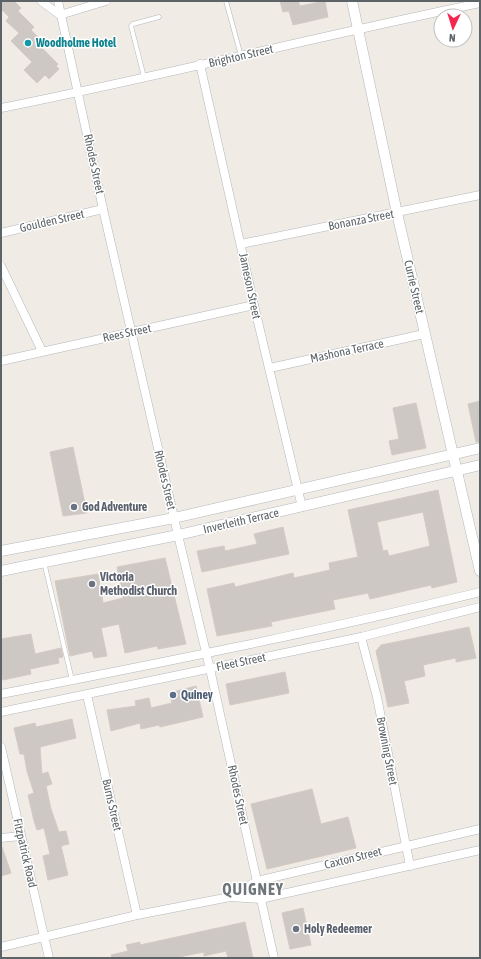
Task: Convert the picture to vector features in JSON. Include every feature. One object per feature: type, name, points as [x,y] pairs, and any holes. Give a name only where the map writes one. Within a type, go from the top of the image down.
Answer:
[{"type":"street","points":[[41,1],[60,15],[106,1]]},
{"type":"street","name":"Rhodes Street","points":[[58,1],[79,92],[103,209],[207,654],[274,958]]},
{"type":"street","name":"Currie Street","points":[[352,1],[424,334],[480,571]]},
{"type":"street","name":"Brighton Street","points":[[1,108],[144,78],[358,28],[480,3]]},
{"type":"street","name":"Jameson Street","points":[[200,64],[254,305],[302,507]]},
{"type":"street","name":"Bonanza Street","points":[[241,244],[480,195]]},
{"type":"street","name":"Goulden Street","points":[[1,233],[103,209]]},
{"type":"street","points":[[1,266],[42,351]]},
{"type":"street","name":"Rees Street","points":[[1,360],[254,305]]},
{"type":"street","name":"Mashona Terrace","points":[[270,368],[424,334]]},
{"type":"street","name":"Inverleith Terrace","points":[[1,551],[174,518],[480,448]]},
{"type":"street","name":"Inverleith Terrace","points":[[1,571],[178,535],[480,465]]},
{"type":"street","name":"Fleet Street","points":[[1,694],[207,654],[358,622],[480,592]]},
{"type":"street","name":"Fleet Street","points":[[1,712],[361,637],[480,607]]},
{"type":"street","name":"Browning Street","points":[[361,637],[377,697],[410,866]]},
{"type":"street","name":"Burns Street","points":[[87,695],[137,915]]},
{"type":"street","name":"Fitzpatrick Road","points":[[1,747],[49,958]]},
{"type":"street","name":"Caxton Street","points":[[230,897],[257,881],[405,845],[480,829]]},
{"type":"street","points":[[1,838],[21,836]]},
{"type":"street","name":"Caxton Street","points":[[1,947],[137,915],[230,897],[260,899],[480,850]]},
{"type":"lane","points":[[226,1],[241,56]]},
{"type":"lane","points":[[144,78],[131,26],[158,16]]},
{"type":"lane","points":[[44,562],[72,680]]},
{"type":"building","name":"Woodholme Hotel","points":[[1,1],[14,1],[21,8],[18,11],[34,27],[31,30],[46,45],[42,48],[58,64],[56,66],[59,69],[49,79],[45,75],[37,83],[24,70],[32,62],[11,41],[19,33],[6,21],[9,17],[1,9]]},
{"type":"building","points":[[280,1],[298,1],[300,6],[325,1],[328,17],[293,25],[289,11],[283,12]]},
{"type":"building","points":[[480,401],[480,442],[476,442],[468,404]]},
{"type":"building","points":[[416,403],[426,448],[392,455],[389,441],[399,439],[393,408]]},
{"type":"building","points":[[73,447],[87,513],[63,516],[50,452]]},
{"type":"building","points":[[438,490],[457,582],[432,588],[431,585],[370,599],[368,593],[333,600],[335,609],[271,622],[272,626],[217,636],[207,589],[234,583],[235,587],[293,573],[294,578],[330,570],[329,563],[358,557],[348,510]],"holes":[[[423,512],[430,546],[389,556],[387,550],[383,551],[377,522]]]},
{"type":"building","points":[[283,527],[289,554],[202,572],[197,551],[224,546],[225,551],[257,544],[254,534]]},
{"type":"building","points":[[165,558],[186,644],[158,649],[157,646],[125,653],[119,624],[101,628],[107,656],[94,658],[92,651],[70,656],[55,581],[98,574],[103,603],[123,598],[117,567]]},
{"type":"building","points":[[469,627],[476,658],[456,662],[456,658],[423,665],[425,676],[404,681],[409,703],[388,707],[376,651],[381,645]]},
{"type":"building","points":[[31,634],[35,654],[61,648],[63,657],[58,658],[59,663],[30,669],[31,674],[3,680],[1,670],[1,639]]},
{"type":"building","points":[[285,672],[289,693],[230,705],[226,684]]},
{"type":"building","points":[[196,686],[203,717],[160,727],[159,725],[141,729],[140,723],[111,731],[107,710],[136,706],[135,701],[149,698],[151,708],[172,703],[170,695],[173,692]]},
{"type":"building","points":[[72,719],[76,738],[40,747],[42,774],[48,772],[52,784],[46,786],[51,809],[59,832],[66,831],[69,844],[61,846],[68,875],[48,880],[43,856],[50,854],[44,828],[37,830],[34,821],[28,795],[34,793],[27,771],[24,754],[20,754],[14,728],[35,723],[36,727]]},
{"type":"building","points":[[312,789],[321,824],[348,817],[356,848],[267,869],[251,804]]},
{"type":"building","points":[[1,847],[11,873],[1,876]]},
{"type":"building","name":"Holy Redeemer","points":[[303,908],[311,945],[290,949],[282,913]]},
{"type":"building","points":[[245,922],[253,958],[228,958],[226,951],[204,956],[204,952],[174,958],[112,958],[111,955],[128,951],[126,945],[140,942],[140,945]]},
{"type":"place","name":"Woodholme Hotel","points":[[28,43]]},
{"type":"place","name":"God Adventure","points":[[74,507]]},
{"type":"place","name":"Victoria Methodist Church","points":[[92,584]]},
{"type":"place","name":"Quiney","points":[[173,695]]},
{"type":"place","name":"Holy Redeemer","points":[[296,929]]},
{"type":"district","name":"QUIGNEY","points":[[253,889]]}]
